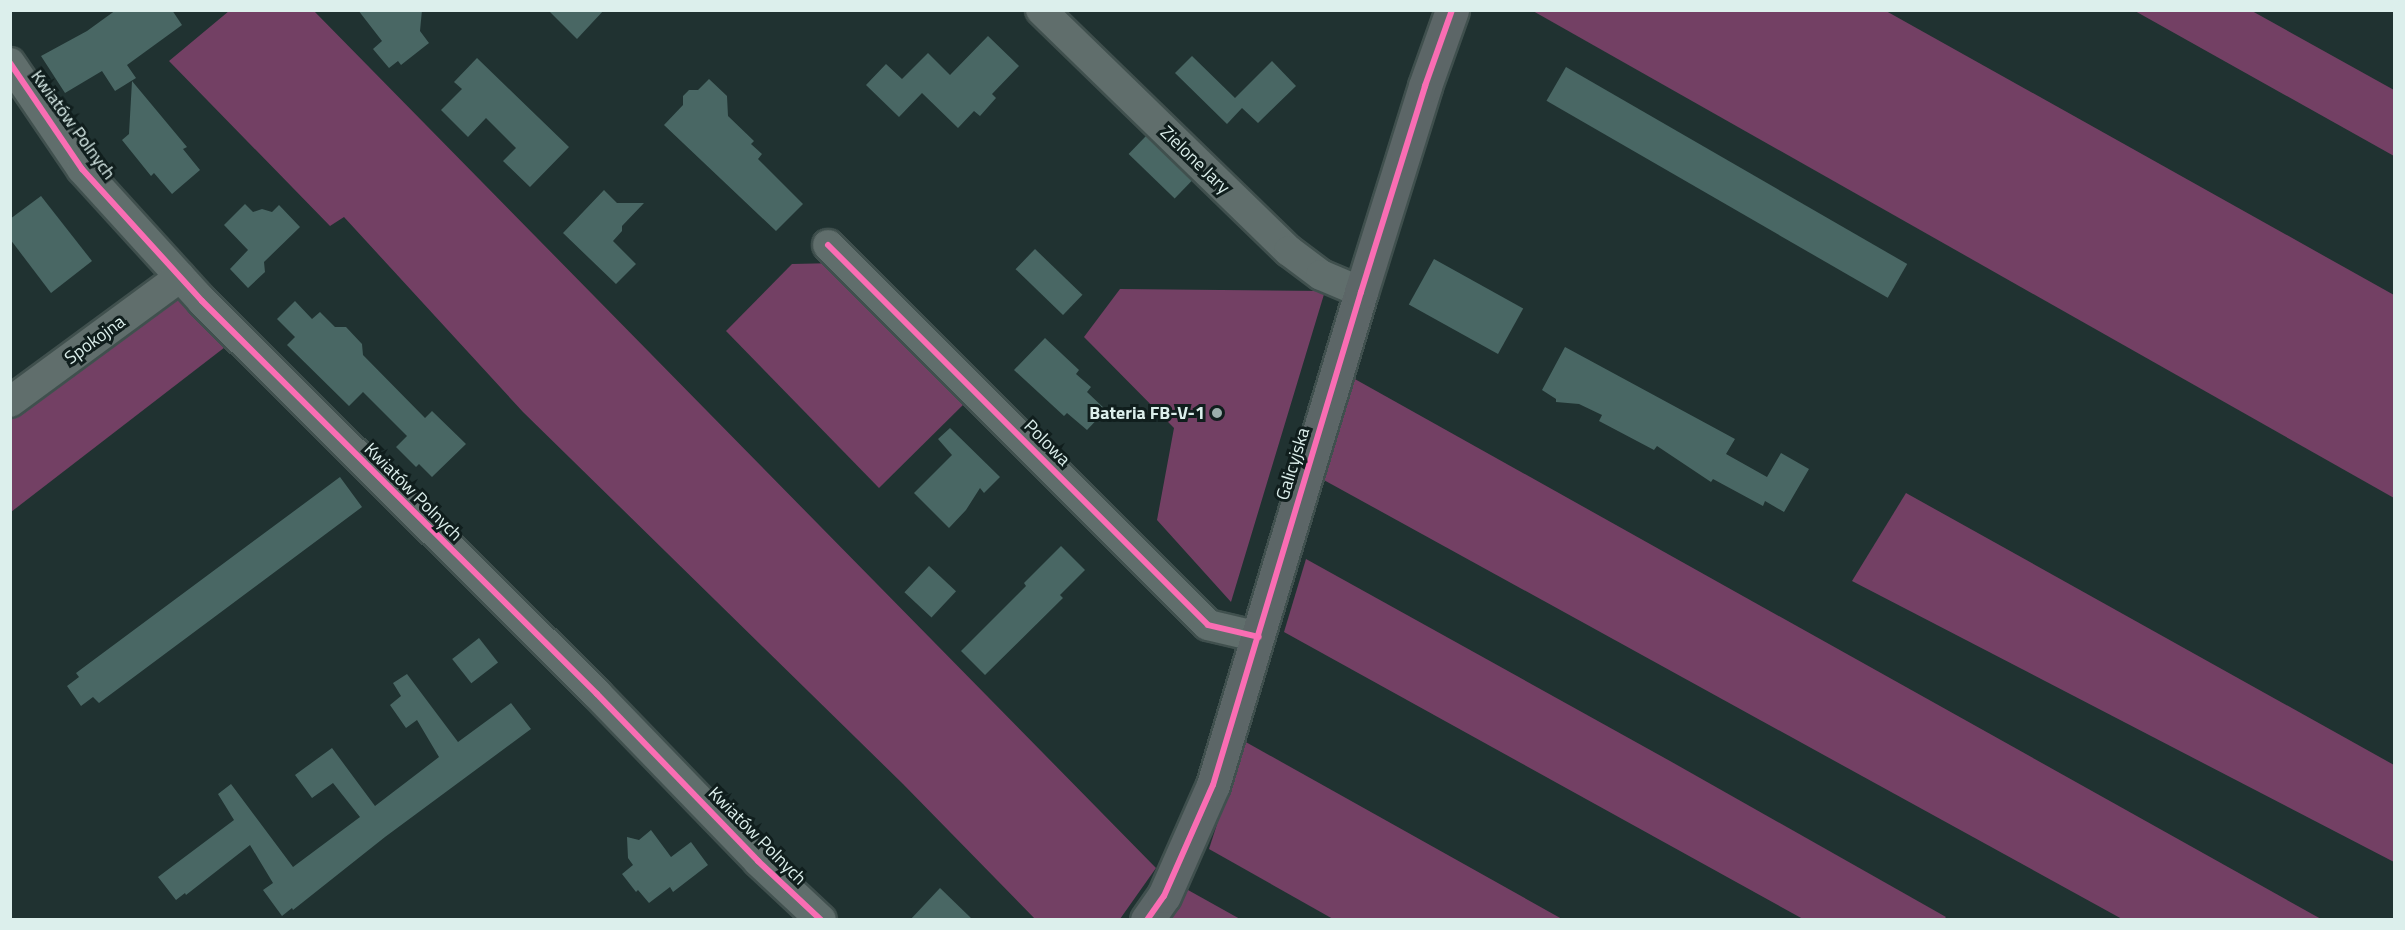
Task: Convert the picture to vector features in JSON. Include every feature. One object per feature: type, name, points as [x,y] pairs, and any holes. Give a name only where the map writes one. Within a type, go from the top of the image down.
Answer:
[{"type":"street","name":"Zielone Jary","points":[[1041,10],[1288,251],[1321,275],[1361,292]]},
{"type":"street","name":"Galicyjska","points":[[1147,920],[1164,896],[1213,785],[1361,292],[1425,86],[1452,10]]},
{"type":"street","name":"Kwiatów Polnych","points":[[10,63],[82,169],[180,277],[407,508],[597,694],[758,861],[821,920]]},
{"type":"street","name":"Polowa","points":[[828,245],[1208,625],[1259,638]]},
{"type":"street","name":"Spokojna","points":[[10,402],[180,277]]},
{"type":"shaded area","points":[[229,11],[314,11],[1156,868],[1120,919],[1035,919],[903,784],[523,412],[344,217],[330,226],[169,61]]},
{"type":"shaded area","points":[[1533,11],[1886,11],[2394,295],[2394,498]]},
{"type":"shaded area","points":[[2135,11],[2252,11],[2394,90],[2394,156]]},
{"type":"shaded area","points":[[837,263],[970,398],[879,488],[726,331],[792,264]]},
{"type":"shaded area","points":[[1120,289],[1325,291],[1231,602],[1157,520],[1174,428],[1084,337]]},
{"type":"shaded area","points":[[181,291],[229,344],[11,512],[11,415]]},
{"type":"shaded area","points":[[1353,378],[2321,919],[2122,919],[1322,479]]},
{"type":"shaded area","points":[[1906,493],[2394,765],[2394,862],[1852,581]]},
{"type":"shaded area","points":[[1306,559],[1946,917],[1943,920],[1803,919],[1284,632]]},
{"type":"shaded area","points":[[1244,741],[1562,919],[1333,919],[1209,849]]},
{"type":"shaded area","points":[[1188,890],[1240,919],[1170,919]]},
{"type":"building","points":[[116,10],[172,10],[182,25],[127,65],[136,78],[115,91],[102,71],[65,93],[41,56],[87,31]]},
{"type":"building","points":[[358,10],[422,10],[420,31],[429,43],[401,65],[398,61],[389,68],[373,49],[382,41]]},
{"type":"building","points":[[548,10],[604,10],[577,39]]},
{"type":"building","points":[[988,36],[1019,66],[992,94],[996,98],[980,116],[974,111],[958,128],[922,93],[899,117],[866,85],[886,64],[902,79],[928,53],[950,75]]},
{"type":"building","points":[[1192,56],[1235,98],[1272,61],[1296,86],[1258,123],[1242,108],[1227,124],[1175,73]]},
{"type":"building","points":[[477,58],[569,147],[530,187],[503,161],[516,148],[486,118],[468,137],[441,110],[462,89],[454,82]]},
{"type":"building","points":[[1566,67],[1907,264],[1888,298],[1546,101]]},
{"type":"building","points":[[709,79],[727,96],[728,116],[754,141],[751,144],[762,154],[758,159],[803,204],[776,231],[664,125],[683,105],[683,96],[689,90],[698,90]]},
{"type":"building","points":[[132,81],[187,147],[183,149],[200,170],[172,194],[154,173],[151,176],[122,140],[129,134]]},
{"type":"building","points":[[1146,136],[1192,180],[1175,198],[1129,154]]},
{"type":"building","points":[[604,190],[617,203],[644,203],[622,226],[622,231],[613,241],[636,264],[616,284],[563,233]]},
{"type":"building","points":[[41,196],[92,261],[51,293],[10,239],[10,219]]},
{"type":"building","points":[[245,204],[253,212],[262,209],[272,212],[279,205],[300,227],[264,262],[265,272],[248,288],[230,269],[248,250],[224,225]]},
{"type":"building","points":[[1035,249],[1082,295],[1063,315],[1016,269]]},
{"type":"building","points":[[1434,259],[1523,308],[1498,354],[1409,304]]},
{"type":"building","points":[[295,301],[312,319],[320,312],[335,327],[346,327],[362,344],[363,355],[425,418],[432,411],[466,444],[432,477],[419,464],[416,467],[396,447],[407,436],[363,392],[349,406],[287,345],[295,337],[277,319]]},
{"type":"building","points":[[1045,338],[1079,370],[1076,374],[1091,387],[1087,392],[1106,410],[1087,430],[1067,413],[1064,416],[1014,370]]},
{"type":"building","points":[[1565,347],[1735,439],[1726,454],[1767,477],[1781,453],[1809,469],[1784,512],[1765,501],[1763,506],[1713,479],[1711,482],[1657,446],[1654,450],[1599,421],[1602,415],[1579,404],[1556,402],[1556,399],[1542,390]]},
{"type":"building","points":[[950,428],[1000,477],[984,493],[980,488],[966,510],[949,528],[914,493],[952,455],[938,439]]},
{"type":"building","points":[[340,477],[362,507],[99,703],[93,697],[81,706],[67,686],[79,677],[76,673]]},
{"type":"building","points":[[1061,546],[1085,570],[1060,595],[1063,598],[985,675],[961,651],[1026,586],[1024,583]]},
{"type":"building","points":[[929,566],[956,591],[932,618],[904,592]]},
{"type":"building","points":[[479,638],[498,662],[471,683],[452,659]]},
{"type":"building","points":[[407,674],[458,742],[511,703],[531,729],[385,837],[293,910],[292,908],[282,916],[263,890],[273,883],[250,845],[186,895],[185,893],[176,900],[158,877],[234,820],[218,794],[231,784],[293,867],[360,817],[333,783],[312,798],[295,775],[332,748],[375,806],[439,757],[417,720],[406,728],[390,705],[401,696],[393,683]]},
{"type":"building","points":[[651,830],[671,857],[691,842],[708,865],[673,892],[670,887],[649,903],[638,890],[636,892],[622,874],[633,865],[628,858],[627,837],[639,840]]},
{"type":"building","points":[[940,888],[973,920],[910,920]]},
{"type":"cycle path","points":[[1147,920],[1164,896],[1213,785],[1361,292],[1425,86],[1452,10]]},
{"type":"cycle path","points":[[10,63],[82,169],[202,301],[597,694],[758,861],[821,920]]},
{"type":"cycle path","points":[[828,245],[1208,625],[1259,637]]},
{"type":"place","name":"Bateria FB-V-1","points":[[1217,413]]}]
